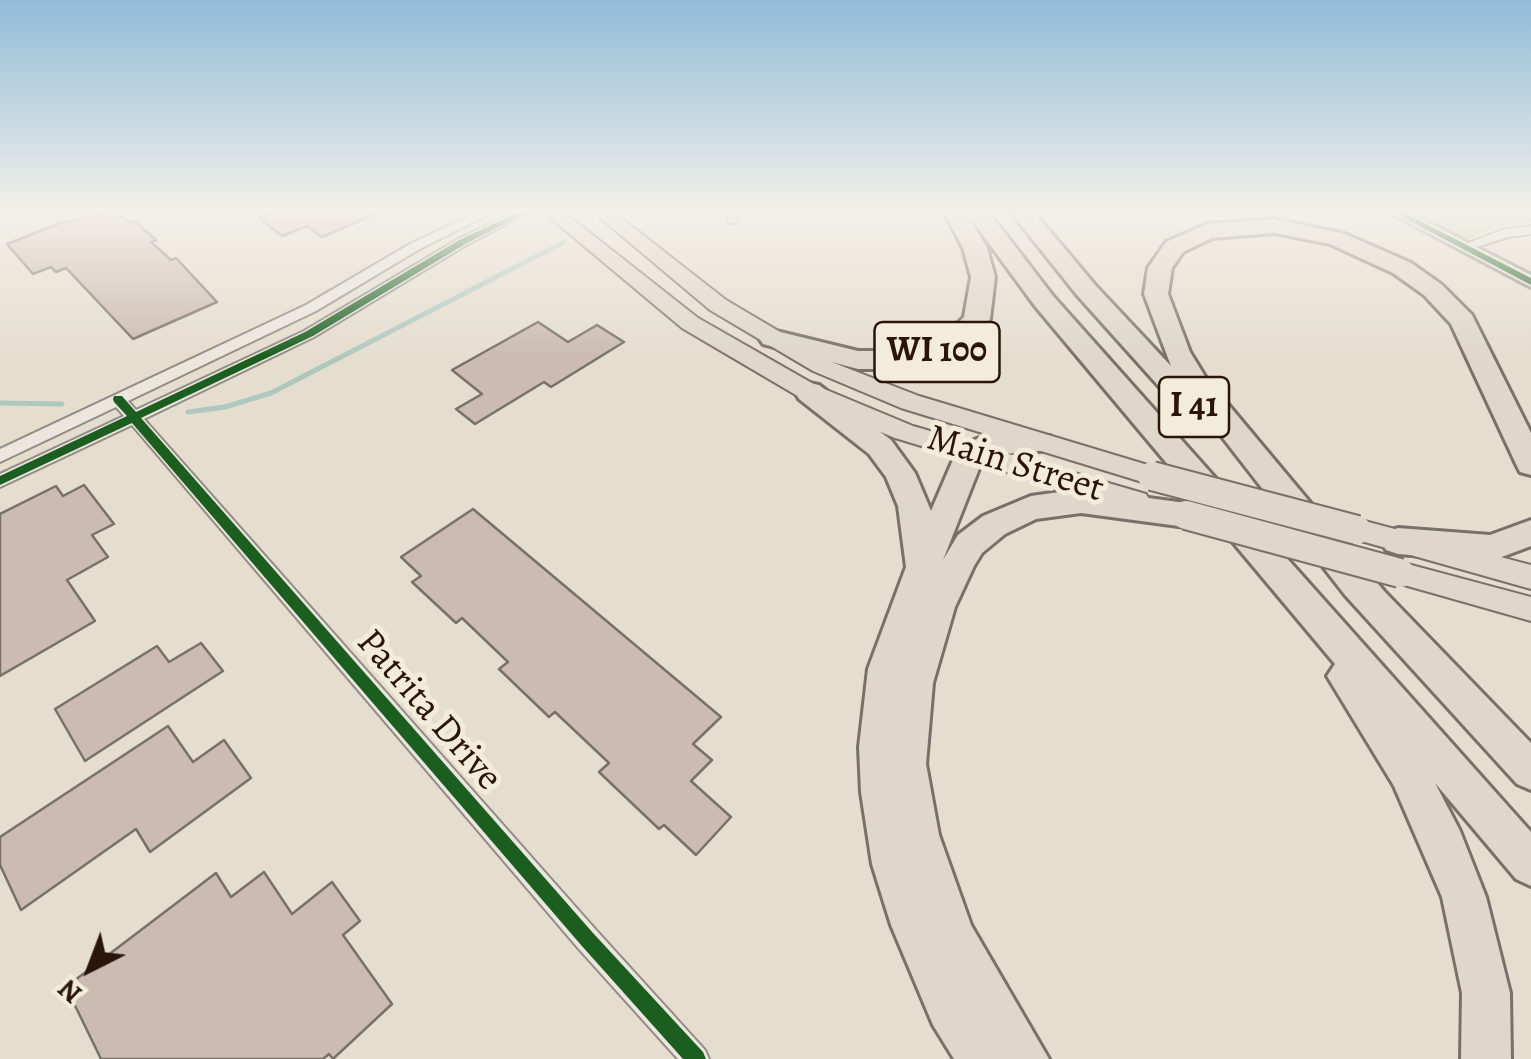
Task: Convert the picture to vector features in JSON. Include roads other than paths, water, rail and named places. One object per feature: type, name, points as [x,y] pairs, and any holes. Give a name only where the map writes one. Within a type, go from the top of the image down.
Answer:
[{"type":"highway","name":"WI 100","points":[[763,334],[858,360],[904,360],[948,348],[977,319],[983,277],[978,259]]},
{"type":"highway","name":"I 41","points":[[1013,259],[1044,301],[1531,864]]},
{"type":"highway","name":"I 41","points":[[1061,259],[1531,771]]},
{"type":"highway","points":[[1166,259],[1160,268],[1156,294],[1176,352],[1195,383],[1372,601]]},
{"type":"highway","points":[[1383,259],[1433,290],[1463,321],[1531,464]]},
{"type":"highway","points":[[1404,259],[1428,273],[1480,322],[1504,358],[1531,416]]},
{"type":"highway","points":[[809,392],[880,447],[900,473],[914,506],[923,570]]},
{"type":"highway","points":[[982,1059],[950,1008],[914,925],[894,864],[881,792],[879,747],[886,669],[970,454],[988,445],[1040,443]]},
{"type":"highway","points":[[1024,1059],[952,937],[918,835],[906,764],[914,682],[938,607],[958,562],[970,544],[994,525],[1031,508],[1081,502],[1186,514]]},
{"type":"highway","points":[[1399,557],[1491,548],[1531,533]]},
{"type":"highway","points":[[1278,572],[1408,772],[1445,846],[1480,958],[1486,994],[1486,1059]]},
{"type":"main road","name":"Main Street","points":[[611,259],[690,323],[809,392],[904,432],[1186,514],[1399,557],[1531,577]]},
{"type":"main road","points":[[639,259],[708,312],[763,334]]},
{"type":"main road","name":"Main Street","points":[[665,259],[763,334],[853,380],[1040,443],[1356,530],[1399,557],[1531,609]]},
{"type":"street","points":[[0,456],[341,293],[393,259]]},
{"type":"street","points":[[0,481],[324,326],[435,259]]},
{"type":"street","points":[[1488,259],[1531,282]]},
{"type":"street","name":"Patrita Drive","points":[[118,398],[696,1059]]},
{"type":"waterway","points":[[188,412],[225,407],[271,393],[530,259]]},
{"type":"waterway","points":[[0,403],[62,404]]}]
